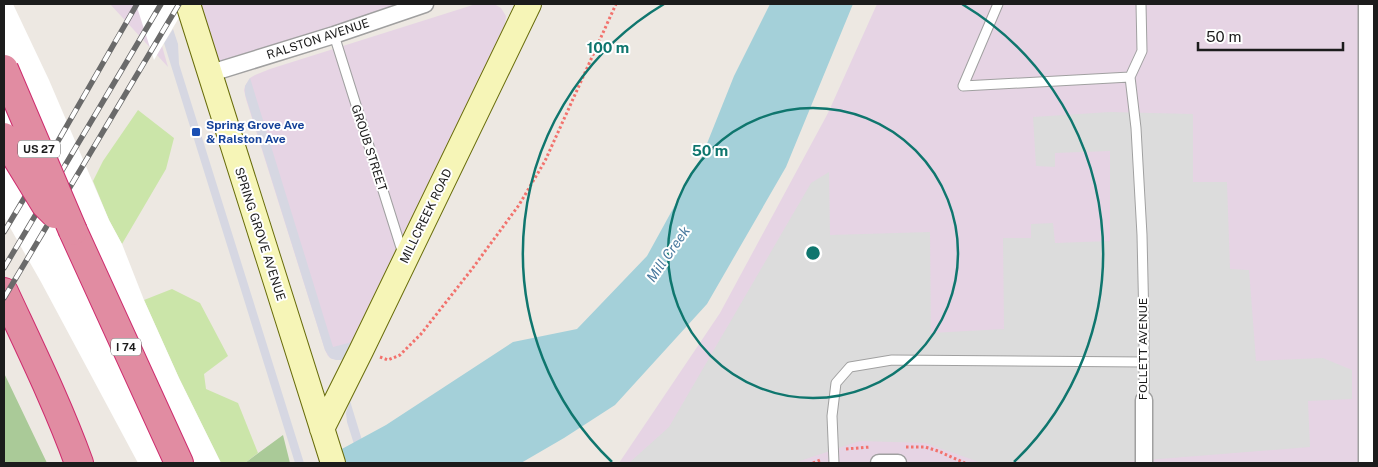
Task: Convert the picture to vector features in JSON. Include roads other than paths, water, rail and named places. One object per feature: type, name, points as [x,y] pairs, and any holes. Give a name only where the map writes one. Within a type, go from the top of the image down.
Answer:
[{"type":"highway","name":"US 27","points":[[4,69],[73,230]]},
{"type":"highway","points":[[4,137],[45,204],[73,230]]},
{"type":"highway","name":"I 74","points":[[73,230],[180,463]]},
{"type":"highway","points":[[4,292],[67,429],[79,463]]},
{"type":"main road","name":"SPRING GROVE AVENUE","points":[[188,4],[333,463]]},
{"type":"main road","name":"MILLCREEK ROAD","points":[[322,429],[529,4]]},
{"type":"street","name":"RALSTON AVENUE","points":[[210,73],[334,35],[425,4]]},
{"type":"street","points":[[1367,4],[1367,463]]},
{"type":"street","name":"FOLLETT AVENUE","points":[[1144,400],[1144,463]]},
{"type":"street","points":[[879,463],[898,463]]},
{"type":"lane","points":[[998,4],[963,86],[1130,77],[1142,50],[1141,4]]},
{"type":"lane","name":"GROUB STREET","points":[[334,35],[405,260]]},
{"type":"lane","name":"FOLLETT AVENUE","points":[[1130,77],[1136,128],[1142,234],[1144,400]]},
{"type":"lane","points":[[834,463],[832,416],[836,383],[850,367],[892,360],[1144,362]]},
{"type":"water","name":"Mill Creek","points":[[770,4],[853,4],[786,167],[707,304],[615,405],[521,463],[316,463],[386,425],[513,342],[577,329],[647,256],[702,156],[734,76]]},
{"type":"railway","points":[[4,232],[137,4]]},
{"type":"railway","points":[[4,268],[161,4]]},
{"type":"railway","points":[[4,298],[179,4]]},
{"type":"place","name":"Spring Grove Ave & Ralston Ave","points":[[196,132]]}]
